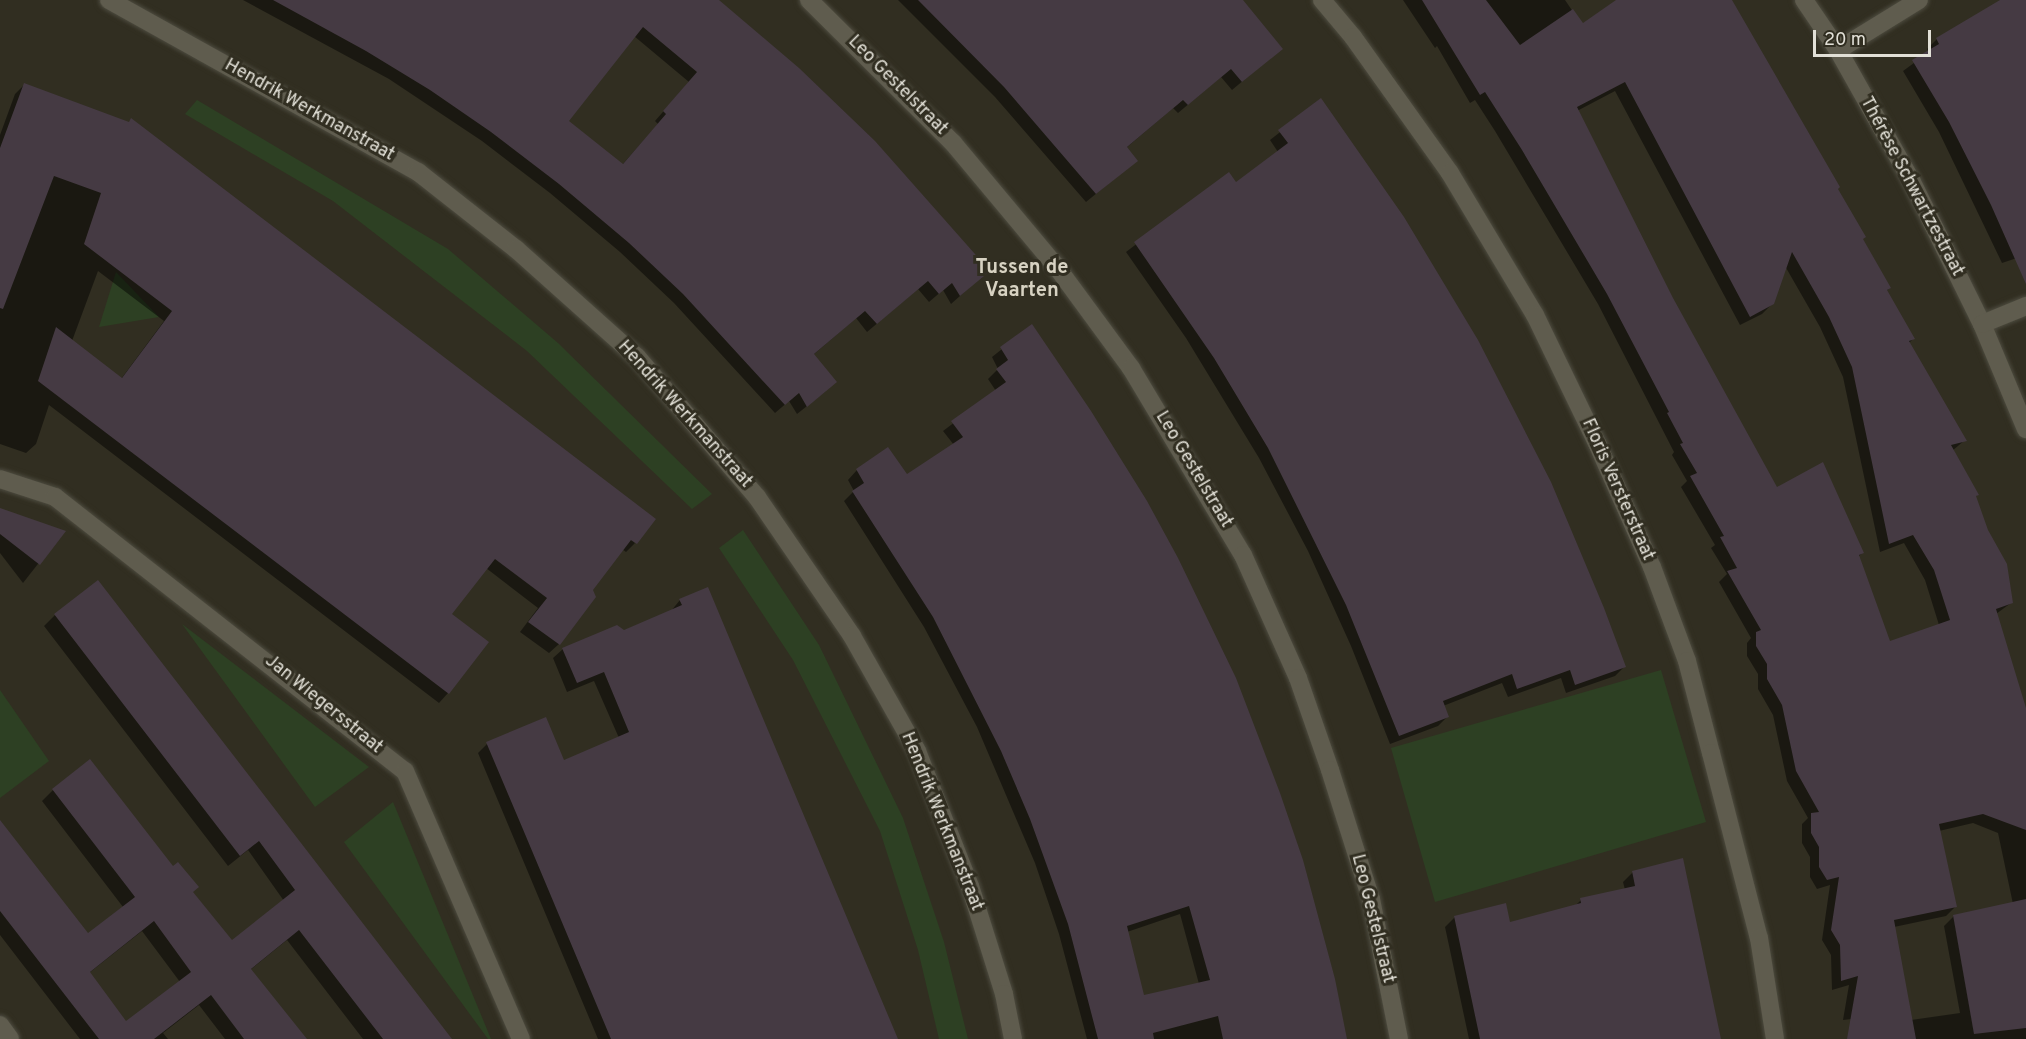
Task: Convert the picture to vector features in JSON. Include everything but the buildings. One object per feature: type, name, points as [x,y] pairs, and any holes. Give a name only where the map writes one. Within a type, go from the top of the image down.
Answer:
[{"type":"street","name":"Hendrik Werkmanstraat","points":[[109,0],[418,172],[516,249],[637,357],[757,497],[852,636],[917,751],[970,886],[1004,994],[1013,1039]]},
{"type":"street","name":"Leo Gestelstraat","points":[[809,0],[953,143],[1056,266],[1131,368],[1243,555],[1298,678],[1330,770],[1371,898],[1399,1039]]},
{"type":"street","name":"Floris Versterstraat","points":[[1322,0],[1353,37],[1450,173],[1535,315],[1597,443],[1652,567],[1687,661],[1759,938],[1775,1039]]},
{"type":"street","name":"Thérèse Schwartzestraat","points":[[1804,0],[1838,50],[1912,182],[1982,324],[2026,429]]},
{"type":"street","points":[[1838,50],[1918,0]]},
{"type":"street","points":[[1982,324],[2026,306]]},
{"type":"street","name":"Jan Wiegersstraat","points":[[0,479],[55,497],[405,771],[521,1039]]},
{"type":"street","points":[[0,1025],[10,1039]]},
{"type":"green space","points":[[197,100],[448,249],[558,343],[712,494],[692,509],[527,351],[333,201],[185,114]]},
{"type":"green space","points":[[116,272],[159,317],[99,327]]},
{"type":"green space","points":[[743,530],[819,645],[903,818],[944,942],[968,1039],[939,1039],[918,950],[880,831],[793,660],[719,548]]},
{"type":"green space","points":[[182,624],[369,767],[315,807]]},
{"type":"green space","points":[[1661,670],[1706,822],[1435,902],[1391,748]]},
{"type":"green space","points":[[0,690],[49,761],[0,798]]},
{"type":"green space","points":[[393,802],[491,1039],[488,1039],[344,842]]},
{"type":"district","name":"Tussen de Vaarten","points":[[1022,280]]}]
